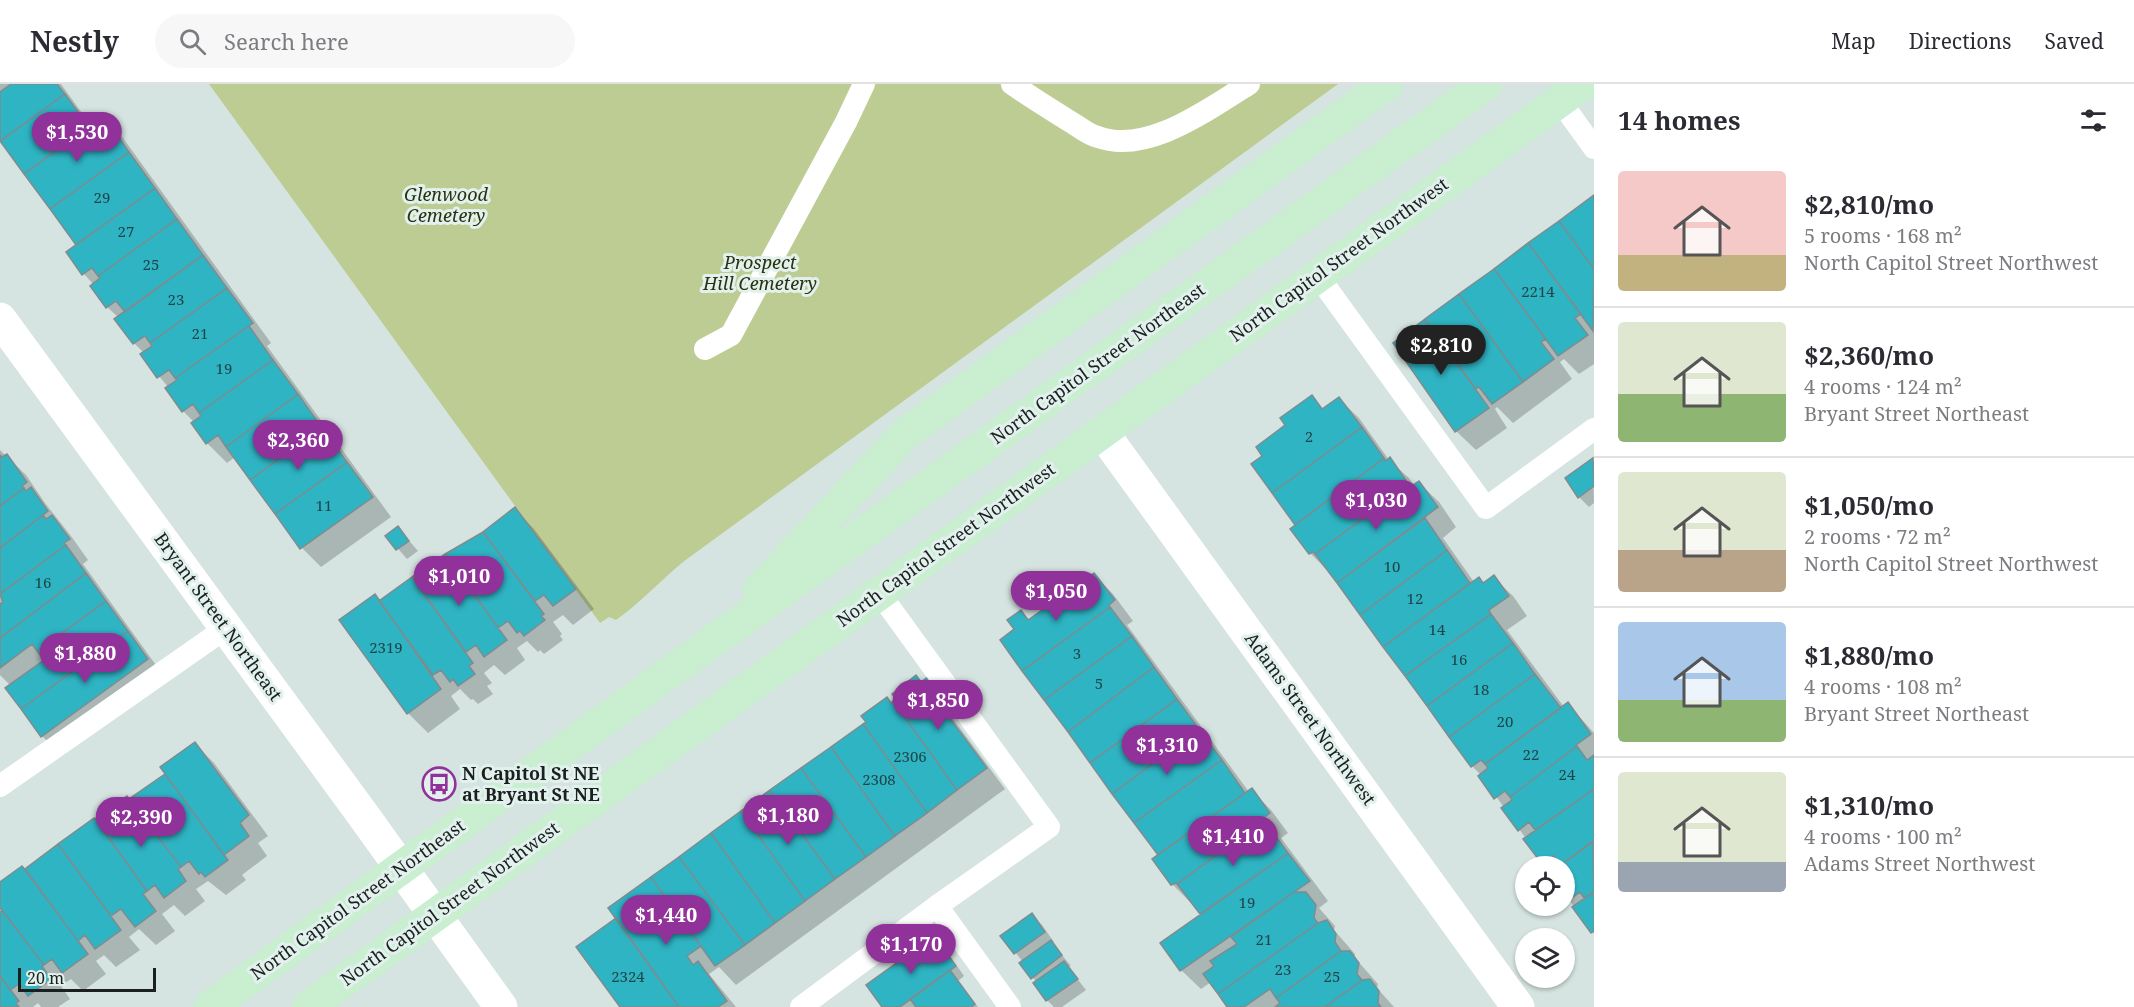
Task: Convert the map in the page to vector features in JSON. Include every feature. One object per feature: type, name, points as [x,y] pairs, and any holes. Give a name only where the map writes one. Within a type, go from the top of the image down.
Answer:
[{"type":"main road","name":"North Capitol Street Northeast","points":[[709,644],[906,433],[1388,84]]},
{"type":"main road","name":"North Capitol Street Northeast","points":[[210,1007],[1486,84]]},
{"type":"main road","name":"North Capitol Street Northwest","points":[[308,1007],[1572,92]]},
{"type":"street","name":"Bryant Street Northeast","points":[[0,319],[501,1007]]},
{"type":"street","name":"Adams Street Northwest","points":[[1101,432],[1518,1007]]},
{"type":"lane","points":[[705,349],[731,335],[846,122],[864,84]]},
{"type":"lane","points":[[1012,84],[1032,99],[1097,137],[1124,142],[1151,136],[1187,123],[1249,84]]},
{"type":"lane","points":[[1572,92],[1594,148]]},
{"type":"lane","points":[[1318,276],[1486,508],[1594,429]]},
{"type":"lane","points":[[801,1007],[937,906],[1050,827],[880,594]]},
{"type":"lane","points":[[0,786],[226,628]]},
{"type":"lane","points":[[937,906],[1010,1007]]},
{"type":"green space","name":"Prospect Hill Cemetery","points":[[209,84],[1338,84],[683,562],[616,620],[609,617],[600,623]]},
{"type":"building","points":[[11,84],[57,84],[65,94],[0,141],[0,92]]},
{"type":"building","points":[[65,94],[89,127],[24,174],[0,141]]},
{"type":"building","points":[[104,116],[129,152],[50,209],[24,174]]},
{"type":"building","points":[[129,152],[155,188],[76,245],[50,209]]},
{"type":"building","points":[[155,188],[177,219],[98,276],[92,268],[82,275],[66,252]]},
{"type":"building","points":[[1594,195],[1594,269],[1559,221]]},
{"type":"building","points":[[177,219],[203,255],[125,312],[116,301],[106,308],[90,286],[100,278],[98,276]]},
{"type":"building","points":[[1559,221],[1594,269],[1593,331],[1528,243]]},
{"type":"building","points":[[1528,243],[1581,314],[1575,318],[1588,335],[1558,356],[1494,269]]},
{"type":"building","points":[[203,255],[227,288],[150,343],[145,336],[133,344],[114,319]]},
{"type":"building","points":[[1494,269],[1546,339],[1541,342],[1554,359],[1523,382],[1459,294]]},
{"type":"building","points":[[227,288],[253,323],[175,378],[169,370],[157,378],[140,354],[152,346],[150,343]]},
{"type":"building","points":[[1459,294],[1523,382],[1492,404],[1479,387],[1476,389],[1425,319]]},
{"type":"building","points":[[1425,319],[1489,408],[1455,432],[1393,343]]},
{"type":"building","points":[[249,326],[273,360],[199,413],[193,404],[182,412],[165,388],[177,380],[175,378]]},
{"type":"building","points":[[273,360],[298,394],[226,447],[218,435],[206,444],[191,423],[201,416],[199,413]]},
{"type":"building","points":[[298,394],[322,428],[250,480],[226,447]]},
{"type":"building","points":[[1312,395],[1322,409],[1339,397],[1362,427],[1272,493],[1251,464],[1262,456],[1256,447],[1285,425],[1280,418]]},
{"type":"building","points":[[1362,427],[1384,458],[1295,525],[1272,493]]},
{"type":"building","points":[[322,428],[347,462],[275,514],[250,480]]},
{"type":"building","points":[[7,454],[27,482],[22,486],[24,488],[0,506],[0,455],[2,457]]},
{"type":"building","points":[[1390,457],[1407,482],[1400,487],[1402,490],[1315,554],[1313,552],[1309,554],[1290,529],[1384,458],[1386,461]]},
{"type":"building","points":[[1593,458],[1594,486],[1578,498],[1565,478]]},
{"type":"building","points":[[347,462],[373,497],[300,549],[275,514]]},
{"type":"building","points":[[1419,481],[1438,507],[1337,583],[1315,554],[1402,490],[1404,491]]},
{"type":"building","points":[[31,487],[48,511],[0,548],[0,506],[24,488],[26,491]]},
{"type":"building","points":[[515,507],[576,589],[553,606],[544,595],[535,601],[483,532]]},
{"type":"building","points":[[43,515],[46,519],[52,515],[70,539],[64,543],[66,545],[0,594],[0,548]]},
{"type":"building","points":[[1425,518],[1447,550],[1360,615],[1337,583]]},
{"type":"building","points":[[398,526],[409,541],[396,550],[385,536]]},
{"type":"building","points":[[483,532],[544,614],[541,616],[545,620],[524,636],[520,631],[517,633],[508,621],[498,628],[445,554]]},
{"type":"building","points":[[66,545],[86,573],[0,638],[0,604],[3,602],[0,594]]},
{"type":"building","points":[[1447,550],[1470,583],[1383,647],[1360,615]]},
{"type":"building","points":[[445,554],[507,640],[484,657],[476,645],[466,652],[412,577]]},
{"type":"building","points":[[86,573],[106,601],[37,651],[32,644],[0,668],[0,638]]},
{"type":"building","points":[[1094,573],[1115,600],[1109,605],[1110,607],[1022,671],[1000,640],[1014,629],[1007,620],[1021,610],[1028,620]]},
{"type":"building","points":[[1494,575],[1509,596],[1489,610],[1491,614],[1405,676],[1383,647],[1479,577],[1483,583]]},
{"type":"building","points":[[412,577],[473,663],[469,666],[475,674],[458,686],[453,679],[450,682],[441,670],[433,675],[379,601]]},
{"type":"building","points":[[375,594],[441,689],[407,714],[339,620]]},
{"type":"building","points":[[106,601],[128,631],[21,709],[5,688],[44,660],[37,651]]},
{"type":"building","points":[[1110,607],[1132,636],[1044,700],[1022,671]]},
{"type":"building","points":[[1491,614],[1513,643],[1427,706],[1405,676]]},
{"type":"building","points":[[128,631],[148,659],[41,737],[21,709]]},
{"type":"building","points":[[1132,636],[1154,667],[1068,732],[1044,700]]},
{"type":"building","points":[[1513,643],[1535,674],[1449,737],[1427,706]]},
{"type":"building","points":[[1154,667],[1177,699],[1090,763],[1068,732]]},
{"type":"building","points":[[1535,674],[1561,708],[1485,764],[1481,760],[1471,767],[1449,737]]},
{"type":"building","points":[[916,675],[921,682],[929,676],[940,691],[933,696],[987,768],[957,790],[893,701],[896,699],[892,694]]},
{"type":"building","points":[[887,697],[891,703],[893,701],[957,790],[927,813],[863,724],[866,722],[861,716]]},
{"type":"building","points":[[1177,699],[1199,729],[1112,794],[1090,763]]},
{"type":"building","points":[[1568,702],[1591,734],[1510,797],[1505,791],[1494,799],[1478,776],[1488,768],[1485,764]]},
{"type":"building","points":[[863,724],[927,813],[895,836],[831,747]]},
{"type":"building","points":[[1199,729],[1222,760],[1134,823],[1112,794]]},
{"type":"building","points":[[195,742],[249,815],[240,823],[249,836],[224,855],[160,767]]},
{"type":"building","points":[[1577,746],[1587,760],[1594,755],[1594,789],[1535,830],[1529,822],[1518,831],[1501,808],[1512,800],[1510,797]]},
{"type":"building","points":[[831,747],[895,836],[866,857],[801,768]]},
{"type":"building","points":[[1222,760],[1245,793],[1158,855],[1134,823]]},
{"type":"building","points":[[801,768],[866,857],[835,879],[770,790]]},
{"type":"building","points":[[165,774],[228,860],[205,877],[201,872],[199,874],[189,861],[181,867],[129,799]]},
{"type":"building","points":[[1252,788],[1270,813],[1263,818],[1264,820],[1177,884],[1171,885],[1152,859]]},
{"type":"building","points":[[1594,789],[1594,841],[1573,856],[1536,856],[1523,839]]},
{"type":"building","points":[[770,790],[835,879],[805,901],[741,811]]},
{"type":"building","points":[[127,796],[181,867],[178,869],[186,881],[164,898],[155,885],[147,891],[95,819]]},
{"type":"building","points":[[741,811],[805,901],[775,923],[711,833]]},
{"type":"building","points":[[94,818],[147,891],[143,894],[156,911],[135,927],[121,909],[111,916],[58,844]]},
{"type":"building","points":[[1264,820],[1288,853],[1200,914],[1177,884]]},
{"type":"building","points":[[711,833],[775,923],[745,945],[679,857]]},
{"type":"building","points":[[1593,841],[1594,892],[1584,898],[1580,892],[1575,896],[1575,856],[1573,856]]},
{"type":"building","points":[[58,844],[121,930],[95,949],[85,935],[78,941],[25,869]]},
{"type":"building","points":[[1288,853],[1310,881],[1180,971],[1160,943]]},
{"type":"building","points":[[679,857],[745,945],[715,966],[651,877]]},
{"type":"building","points":[[22,866],[88,954],[62,973],[52,959],[44,965],[0,908],[0,882]]},
{"type":"building","points":[[651,877],[701,946],[687,956],[693,965],[698,961],[727,1001],[718,1007],[679,1007],[608,908]]},
{"type":"building","points":[[1294,892],[1306,892],[1316,905],[1314,918],[1318,923],[1218,994],[1203,974],[1214,966],[1210,961],[1237,944],[1231,937]]},
{"type":"building","points":[[1594,892],[1594,931],[1591,933],[1575,911],[1575,905]]},
{"type":"building","points":[[2,910],[44,965],[42,966],[51,979],[28,996],[19,984],[10,990],[0,976],[0,912]]},
{"type":"building","points":[[1032,913],[1045,932],[1014,954],[1000,936]]},
{"type":"building","points":[[616,918],[679,1007],[620,1007],[576,947]]},
{"type":"building","points":[[1327,920],[1336,934],[1335,942],[1341,951],[1276,998],[1270,989],[1244,1007],[1227,1007],[1218,994],[1318,923]]},
{"type":"building","points":[[934,936],[956,966],[900,1007],[882,1007],[866,985]]},
{"type":"building","points":[[1051,940],[1062,955],[1031,979],[1019,963]]},
{"type":"building","points":[[1341,951],[1350,951],[1359,963],[1357,974],[1362,980],[1325,1007],[1275,1007],[1280,1003],[1276,998]]},
{"type":"building","points":[[1064,961],[1078,979],[1046,1001],[1033,983]]},
{"type":"building","points":[[950,970],[975,1004],[971,1007],[916,1007],[910,999]]},
{"type":"building","points":[[0,976],[19,1001],[16,1003],[19,1007],[0,1007]]},
{"type":"building","points":[[1370,979],[1379,991],[1378,1003],[1381,1007],[1325,1007],[1362,980]]},
{"type":"place","name":"N Capitol St NE at Bryant St NE","points":[[439,784]]},
{"type":"park label","name":"Glenwood Cemetery","points":[[446,205]]}]
